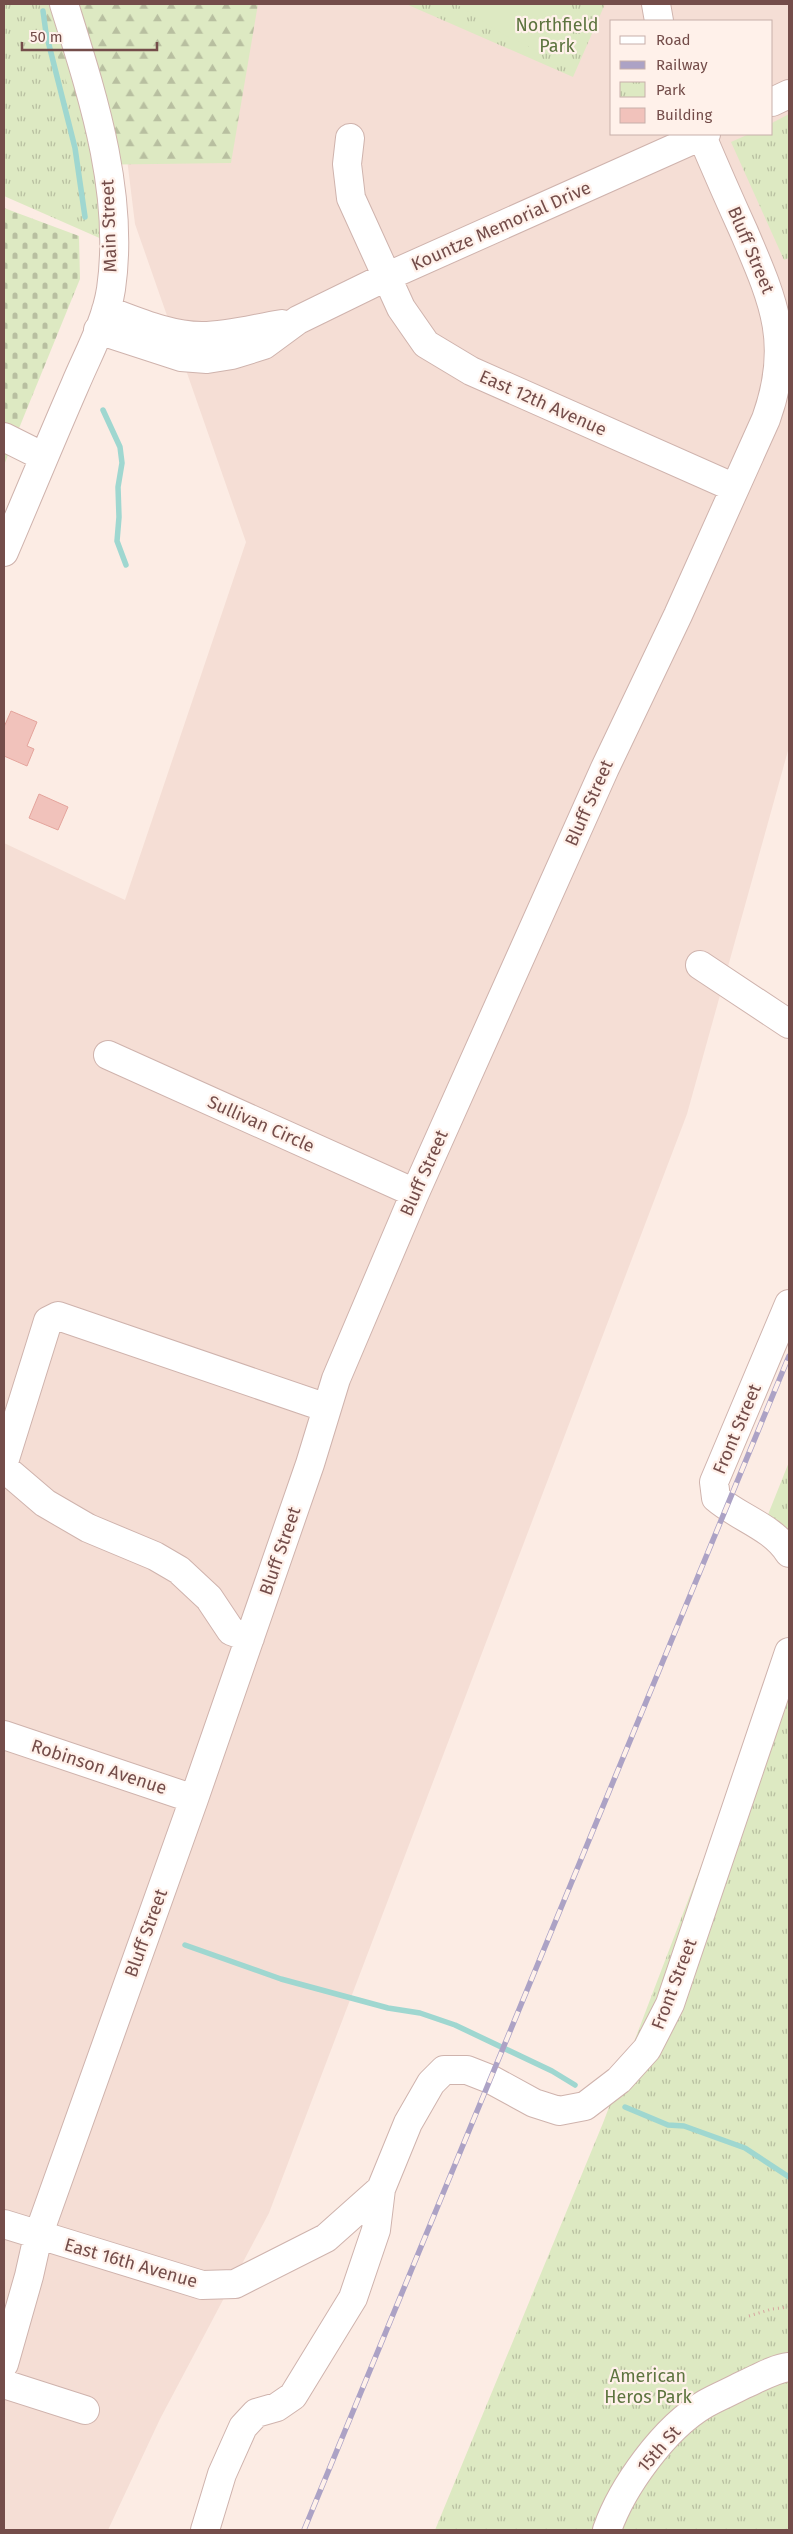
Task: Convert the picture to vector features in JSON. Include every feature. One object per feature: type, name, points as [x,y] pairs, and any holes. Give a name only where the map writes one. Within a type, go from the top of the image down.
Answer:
[{"type":"street","name":"Main Street","points":[[4,552],[102,320],[113,264],[111,206],[106,164],[89,84],[64,4]]},
{"type":"street","points":[[656,4],[659,20]]},
{"type":"street","points":[[773,102],[789,94]]},
{"type":"street","name":"Kountze Memorial Drive","points":[[102,320],[181,357],[207,359],[232,355],[264,345],[298,320],[701,135]]},
{"type":"street","name":"Bluff Street","points":[[4,2364],[30,2276],[38,2236],[250,1638],[336,1379],[415,1193],[605,768],[735,488],[776,393],[780,366],[780,339],[776,312],[765,280],[703,135]]},
{"type":"street","name":"East 12th Avenue","points":[[350,138],[347,164],[352,198],[386,278],[414,329],[426,344],[447,359],[735,488]]},
{"type":"street","points":[[4,437],[44,457]]},
{"type":"street","points":[[700,965],[789,1024]]},
{"type":"street","name":"Sullivan Circle","points":[[108,1056],[415,1193]]},
{"type":"street","name":"Front Street","points":[[789,1304],[714,1482],[716,1498],[727,1507],[782,1541],[789,1553]]},
{"type":"street","points":[[4,1462],[48,1321],[58,1316],[327,1408]]},
{"type":"street","points":[[4,1468],[45,1503],[88,1528],[154,1556],[179,1570],[209,1598],[231,1631],[250,1638]]},
{"type":"street","name":"Front Street","points":[[382,2189],[408,2123],[431,2084],[444,2070],[467,2070],[490,2079],[534,2103],[559,2111],[585,2106],[620,2080],[647,2049],[670,2004],[789,1652]]},
{"type":"street","name":"Robinson Avenue","points":[[4,1735],[194,1799]]},
{"type":"street","points":[[205,2530],[222,2474],[243,2427],[256,2413],[277,2407],[293,2396],[353,2298],[376,2230],[382,2189]]},
{"type":"street","name":"East 16th Avenue","points":[[4,2224],[202,2285],[235,2284],[326,2238],[382,2189]]},
{"type":"street","name":"15th St","points":[[607,2530],[619,2502],[645,2460],[674,2429],[703,2404],[766,2375],[789,2367]]},
{"type":"street","points":[[4,2384],[85,2410]]},
{"type":"path","points":[[749,2316],[789,2307]]},
{"type":"shaded area","points":[[108,4],[789,4],[789,747],[687,1114],[269,2213],[160,2419],[108,2530],[4,2530],[4,843],[125,900],[246,542],[135,224]]},
{"type":"green space","points":[[4,4],[258,4],[231,163],[5,166]]},
{"type":"green space","points":[[4,4],[39,4],[49,31],[51,58],[55,49],[100,179],[104,240],[4,196]]},
{"type":"green space","name":"Northfield Park","points":[[406,4],[605,4],[573,77]]},
{"type":"green space","points":[[456,4],[569,4],[545,54],[504,35]]},
{"type":"green space","points":[[789,114],[789,258],[784,260],[731,142],[747,135],[773,135],[773,122]]},
{"type":"green space","points":[[4,208],[79,236],[80,279],[4,465]]},
{"type":"green space","points":[[789,1462],[789,1530],[765,1522]]},
{"type":"green space","name":"American Heros Park","points":[[789,1636],[789,2530],[435,2530],[603,2123]]},
{"type":"building","points":[[11,711],[37,722],[27,746],[34,749],[27,766],[4,756],[4,727]]},
{"type":"building","points":[[39,794],[68,807],[58,830],[29,818]]},
{"type":"waterway","points":[[43,11],[46,33],[75,148],[85,217]]},
{"type":"waterway","points":[[103,410],[120,447],[122,463],[118,487],[119,517],[117,541],[126,565]]},
{"type":"waterway","points":[[185,1945],[281,1979],[388,2008],[420,2013],[455,2025],[552,2071],[575,2085]]},
{"type":"waterway","points":[[625,2107],[668,2125],[684,2126],[745,2148],[789,2177]]},
{"type":"railway","points":[[304,2530],[789,1356]]}]
